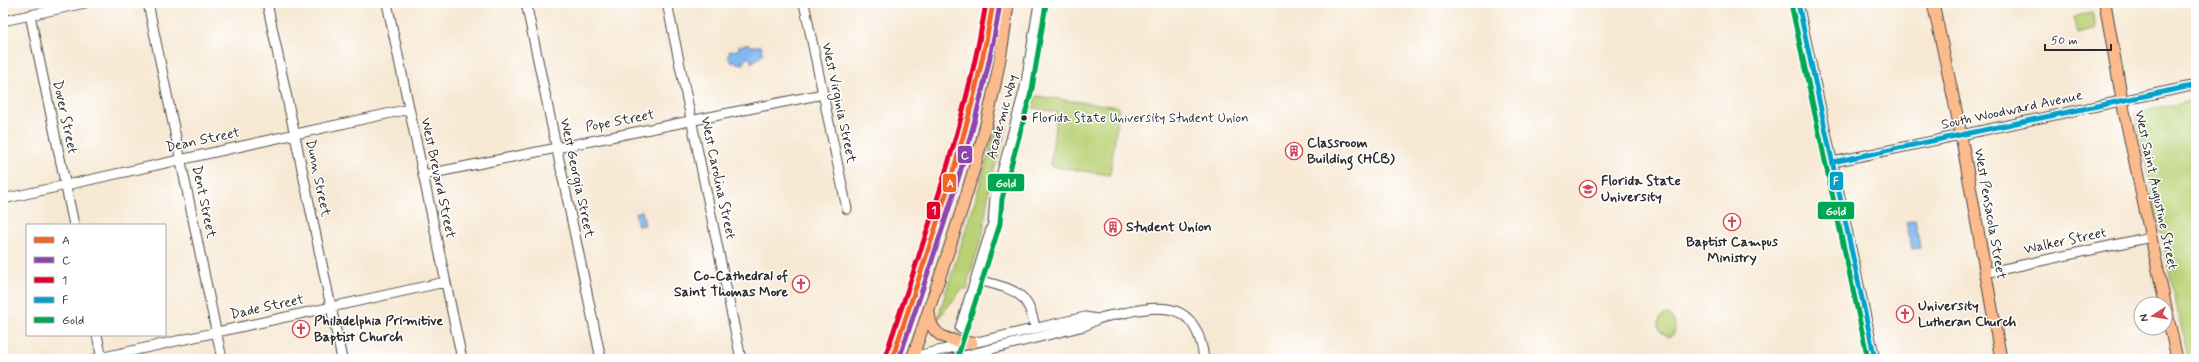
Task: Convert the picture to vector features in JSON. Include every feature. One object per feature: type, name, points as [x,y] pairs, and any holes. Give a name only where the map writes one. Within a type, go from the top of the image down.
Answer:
[{"type":"main road","points":[[892,359],[972,114],[986,51],[993,3]]},
{"type":"main road","points":[[909,358],[929,308],[955,230],[987,121],[998,74],[1008,3]]},
{"type":"main road","name":"West Pensacola Street","points":[[1933,3],[1961,135],[2001,359]]},
{"type":"main road","name":"West Saint Augustine Street","points":[[2105,3],[2122,100],[2177,359]]},
{"type":"main road","points":[[929,308],[931,325],[937,335],[950,340],[972,343]]},
{"type":"street","points":[[3,21],[85,3]]},
{"type":"street","name":"Dent Street","points":[[148,3],[222,359]]},
{"type":"street","name":"Dunn Street","points":[[267,3],[342,359]]},
{"type":"street","name":"West Brevard Street","points":[[387,3],[462,359]]},
{"type":"street","name":"West Georgia Street","points":[[526,3],[601,359]]},
{"type":"street","name":"West Carolina Street","points":[[667,3],[741,359]]},
{"type":"street","name":"West Virginia Street","points":[[804,3],[847,209]]},
{"type":"street","name":"Academic Way","points":[[960,328],[993,223],[997,188],[1023,100],[1039,3]]},
{"type":"street","points":[[1798,3],[1875,359]]},
{"type":"street","name":"Dover Street","points":[[30,15],[74,224]]},
{"type":"street","name":"South Woodward Avenue","points":[[1833,162],[2196,85]]},
{"type":"street","name":"Pope Street","points":[[423,175],[823,94]]},
{"type":"street","name":"Dean Street","points":[[3,198],[409,109]]},
{"type":"street","name":"Walker Street","points":[[1985,273],[2151,237]]},
{"type":"street","points":[[976,279],[1014,291],[1024,297],[1031,309],[1035,328]]},
{"type":"street","name":"Dade Street","points":[[99,358],[445,282]]},
{"type":"street","points":[[951,359],[1077,328],[1097,319],[1150,308],[1164,308],[1176,311],[1187,318],[1196,329],[1202,346],[1204,359]]},
{"type":"street","points":[[909,358],[1085,317],[1097,319]]},
{"type":"street","points":[[97,336],[99,358]]},
{"type":"green space","points":[[2092,12],[2096,28],[2077,33],[2073,17]]},
{"type":"green space","points":[[1035,96],[1119,107],[1110,175],[1050,166],[1057,112],[1033,108]]},
{"type":"green space","points":[[2196,100],[2196,359],[2188,359],[2135,113]]},
{"type":"green space","points":[[997,125],[1007,127],[989,187],[983,234],[968,280],[968,289],[962,289],[937,320],[974,204]]},
{"type":"green space","points":[[1669,314],[1674,321],[1675,328],[1674,334],[1669,337],[1661,332],[1659,320],[1663,316]]},
{"type":"water","points":[[749,44],[751,46],[761,46],[763,55],[751,63],[751,59],[746,57],[744,64],[731,62],[728,56],[730,51],[738,50],[739,46]]},
{"type":"water","points":[[642,211],[645,225],[638,226],[635,213]]},
{"type":"water","points":[[1915,220],[1920,248],[1912,249],[1906,222]]},
{"type":"tunnel","points":[[950,359],[960,328]]},
{"type":"transit line","name":"1","points":[[885,357],[929,226],[956,138],[978,48],[986,3]]},
{"type":"transit line","name":"A","points":[[892,359],[936,227],[963,139],[985,49],[993,3]]},
{"type":"transit line","name":"F","points":[[1798,3],[1875,359]]},
{"type":"transit line","name":"C","points":[[899,359],[943,228],[970,140],[992,50],[1000,4]]},
{"type":"transit line","name":"Gold","points":[[957,359],[1000,224],[1002,199],[1032,89],[1046,4]]},
{"type":"transit line","name":"Gold","points":[[1791,4],[1868,359]]},
{"type":"transit line","name":"F","points":[[1833,162],[2196,85]]},
{"type":"place","name":"Florida State University Student Union","points":[[1024,118]]},
{"type":"place","name":"Classroom Building (HCB)","points":[[1294,151]]},
{"type":"place","name":"Florida State University","points":[[1588,189]]},
{"type":"place","name":"Baptist Campus Ministry","points":[[1732,222]]},
{"type":"place","name":"Student Union","points":[[1113,227]]},
{"type":"place","name":"Co-Cathedral of Saint Thomas More","points":[[801,284]]},
{"type":"place","name":"University Lutheran Church","points":[[1905,314]]},
{"type":"place","name":"Philadelphia Primitive Baptist Church","points":[[301,329]]}]
